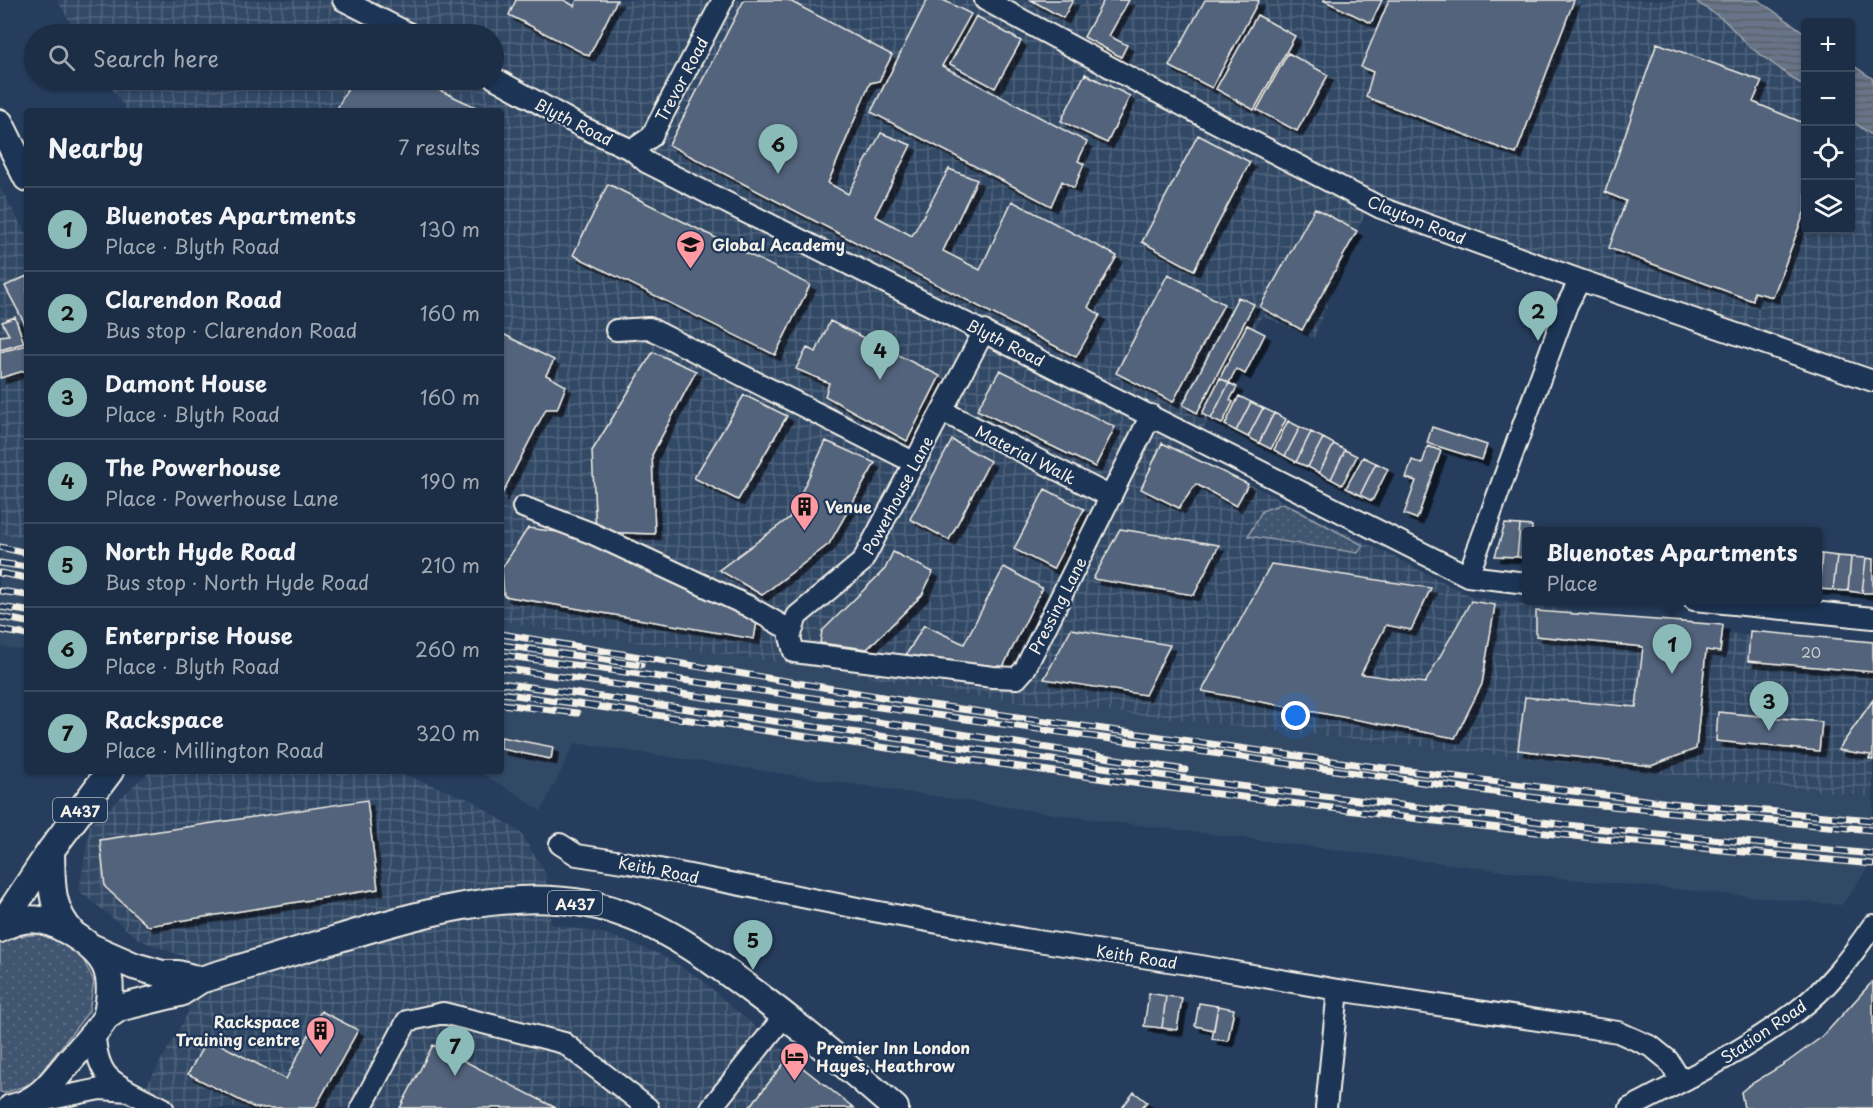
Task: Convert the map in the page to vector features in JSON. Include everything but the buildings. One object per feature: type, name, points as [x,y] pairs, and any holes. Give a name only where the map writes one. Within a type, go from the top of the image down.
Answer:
[{"type":"main road","points":[[0,123],[24,172]]},
{"type":"main road","name":"A437","points":[[0,928],[51,850],[108,774]]},
{"type":"main road","name":"A437","points":[[51,850],[52,898],[67,927],[84,942],[134,966],[162,974],[178,974],[200,980]]},
{"type":"main road","name":"A437","points":[[100,1025],[119,1008],[180,993],[200,980],[388,923],[424,914],[515,901],[564,901],[590,905],[621,914],[671,935],[713,961],[785,1016],[895,1108]]},
{"type":"main road","points":[[0,928],[14,921],[37,919],[57,924],[84,942],[106,966],[110,987],[100,1025],[42,1094],[17,1107]]},
{"type":"street","points":[[343,0],[390,24]]},
{"type":"street","name":"Trevor Road","points":[[632,150],[651,137],[723,0]]},
{"type":"street","name":"Clayton Road","points":[[985,0],[1381,208],[1580,280],[1873,381]]},
{"type":"street","name":"Blyth Road","points":[[504,84],[582,127],[632,150],[646,162],[1468,576],[1522,582]]},
{"type":"street","points":[[1468,576],[1567,305],[1580,280]]},
{"type":"street","points":[[616,330],[649,328],[915,463]]},
{"type":"street","name":"Powerhouse Lane","points":[[792,629],[797,616],[862,562],[984,331]]},
{"type":"street","name":"Material Walk","points":[[942,411],[1111,497]]},
{"type":"street","name":"Pressing Lane","points":[[792,629],[790,637],[794,652],[1017,678],[1025,669],[1151,415]]},
{"type":"street","points":[[523,507],[591,533],[792,629]]},
{"type":"street","points":[[1744,605],[1873,618]]},
{"type":"street","name":"Keith Road","points":[[560,844],[574,863],[629,863],[1013,937],[1338,990],[1618,1032],[1652,1047],[1668,1060],[1681,1081]]},
{"type":"street","name":"Station Road","points":[[1639,1106],[1750,1043],[1788,1017],[1828,983],[1873,925]]},
{"type":"street","points":[[1326,1108],[1338,990]]},
{"type":"street","points":[[361,1108],[407,1021],[443,1013],[564,1043],[648,1108]]},
{"type":"street","points":[[711,1108],[785,1016]]},
{"type":"street","points":[[100,1025],[98,1058],[106,1075],[129,1091],[163,1108]]},
{"type":"street","points":[[17,1107],[82,1091],[100,1089],[129,1091]]},
{"type":"shaded area","points":[[57,0],[1694,0],[1724,20],[1750,47],[1801,84],[1801,234],[1855,234],[1855,123],[1873,136],[1873,367],[1447,234],[1375,196],[1353,238],[1314,338],[1262,316],[1207,421],[1192,455],[1473,597],[1873,653],[1873,797],[977,697],[823,669],[504,622],[504,108],[125,108],[113,90],[504,90],[504,24],[71,24]]},
{"type":"shaded area","points":[[1694,0],[1758,0],[1801,30],[1801,84],[1750,47],[1724,20]]},
{"type":"shaded area","points":[[1855,67],[1873,79],[1873,136],[1855,123]]},
{"type":"shaded area","points":[[0,187],[24,231],[24,537],[0,533]]},
{"type":"shaded area","points":[[1283,503],[1363,545],[1358,553],[1248,536],[1262,511]]},
{"type":"shaded area","points":[[0,533],[24,537],[24,650],[0,646]]},
{"type":"shaded area","points":[[504,622],[823,669],[977,697],[1873,797],[1873,860],[1842,905],[1568,879],[1082,818],[575,743],[541,811],[482,774],[504,774]]},
{"type":"shaded area","points":[[147,774],[403,774],[471,800],[520,832],[545,872],[551,924],[606,934],[659,954],[700,978],[853,1108],[134,1108],[188,1013],[185,957],[140,940],[79,891],[90,825]]},
{"type":"shaded area","points":[[42,934],[78,950],[94,981],[89,1011],[33,1083],[5,1093],[0,1092],[0,945],[14,938]]},
{"type":"railway","points":[[0,547],[24,552]]},
{"type":"railway","points":[[0,563],[24,567]]},
{"type":"railway","points":[[0,573],[24,577]]},
{"type":"railway","points":[[0,591],[24,595]]},
{"type":"railway","points":[[0,607],[24,611]]},
{"type":"railway","points":[[0,617],[24,621]]},
{"type":"railway","points":[[0,630],[24,634]]},
{"type":"railway","points":[[504,634],[925,704],[1376,767],[1670,803],[1873,820]]},
{"type":"railway","points":[[504,645],[641,665]]},
{"type":"railway","points":[[504,655],[1552,800],[1873,830]]},
{"type":"railway","points":[[504,668],[961,734],[1185,770]]},
{"type":"railway","points":[[504,683],[1231,785],[1593,828],[1873,854]]},
{"type":"railway","points":[[504,693],[1154,786],[1435,821],[1873,864]]},
{"type":"railway","points":[[504,704],[577,713]]},
{"type":"place","name":"Enterprise House","points":[[778,174]]},
{"type":"place","name":"Global Academy","points":[[691,270]]},
{"type":"place","name":"Clarendon Road","points":[[1538,341]]},
{"type":"place","name":"The Powerhouse","points":[[880,380]]},
{"type":"place","name":"Venue","points":[[804,532]]},
{"type":"place","name":"Bluenotes Apartments","points":[[1672,674]]},
{"type":"place","name":"Damont House","points":[[1769,731]]},
{"type":"place","name":"North Hyde Road","points":[[753,970]]},
{"type":"place","name":"Rackspace Training centre","points":[[321,1056]]},
{"type":"place","name":"Rackspace","points":[[455,1076]]},
{"type":"place","name":"Premier Inn London Hayes, Heathrow","points":[[795,1082]]}]
